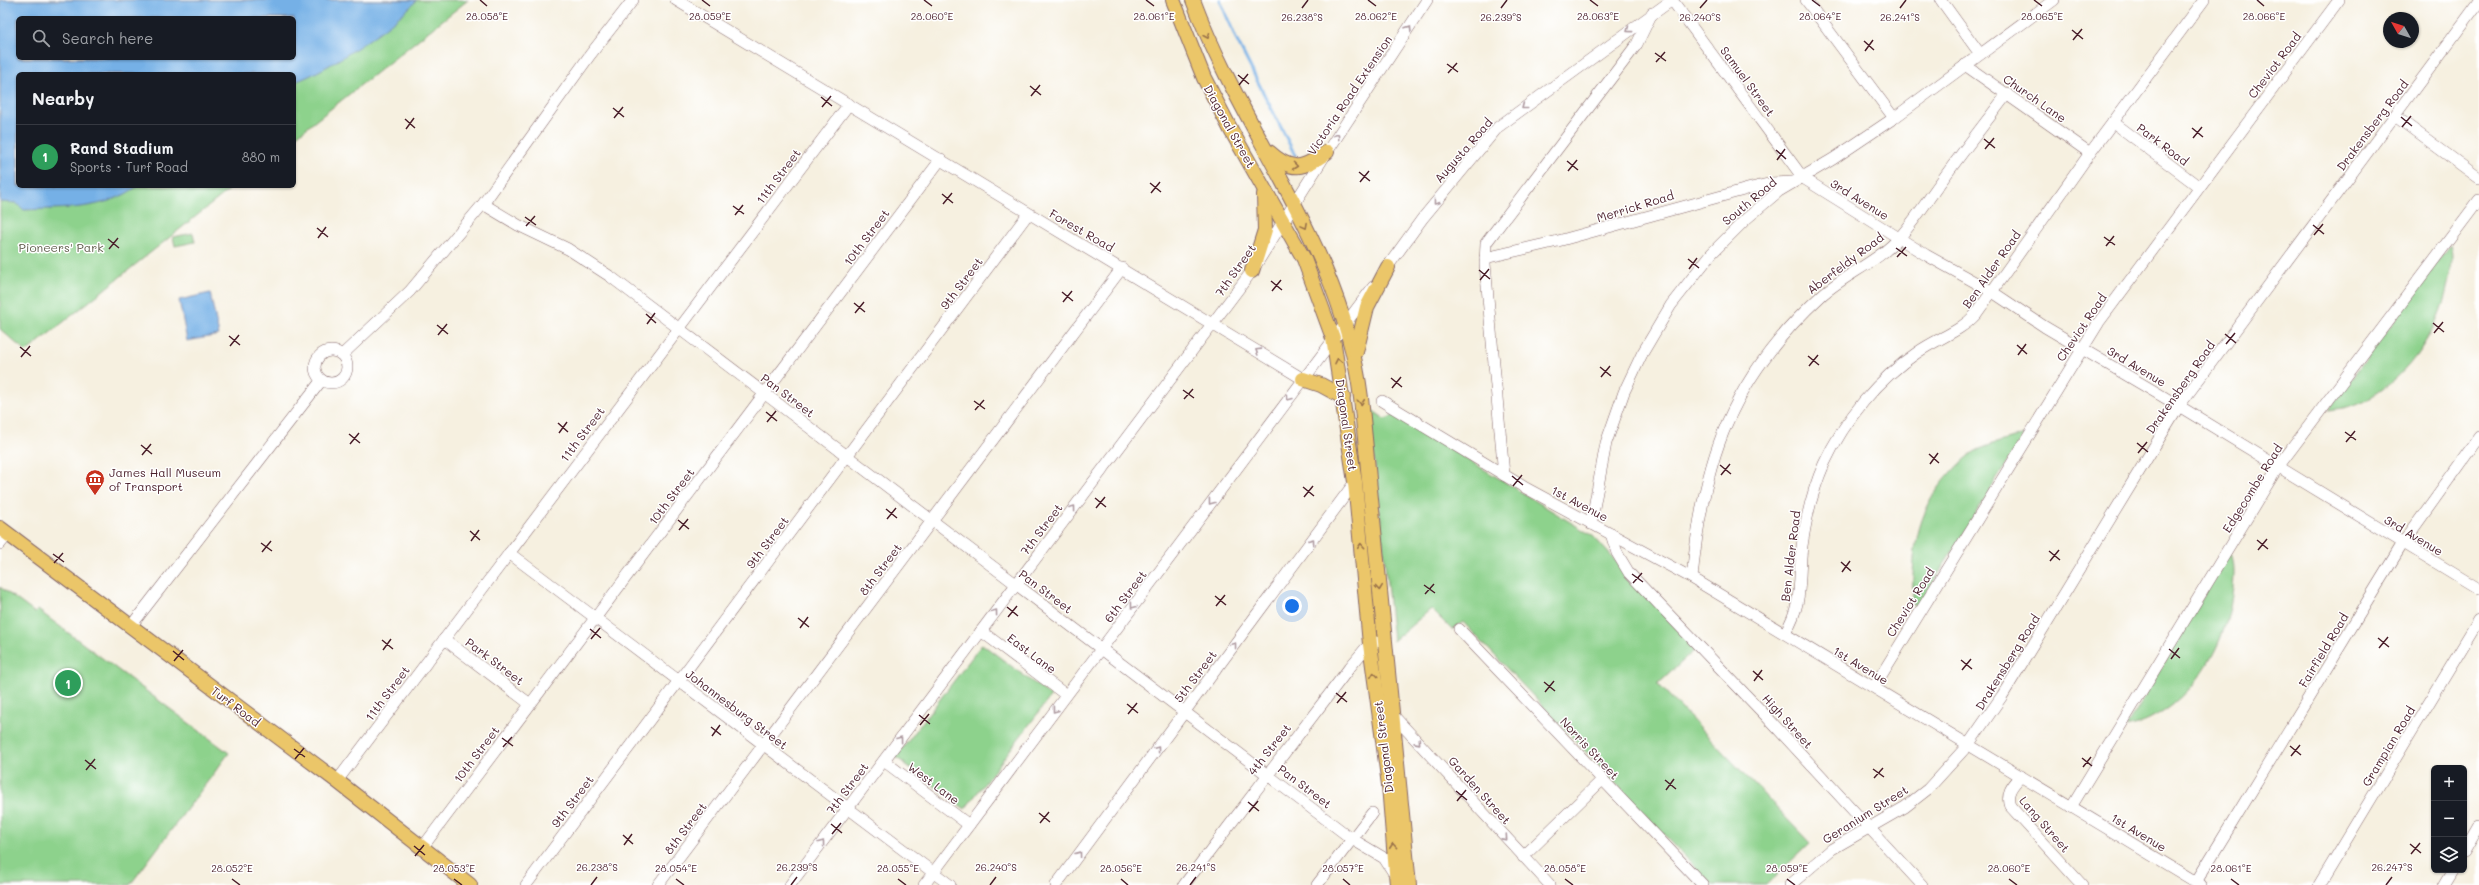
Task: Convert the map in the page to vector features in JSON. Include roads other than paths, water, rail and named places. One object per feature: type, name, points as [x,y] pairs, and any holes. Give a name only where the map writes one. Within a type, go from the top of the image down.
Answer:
[{"type":"main road","name":"Diagonal Street","points":[[1173,0],[1204,78],[1304,259],[1333,338],[1344,397],[1377,642],[1391,713],[1409,885]]},
{"type":"main road","name":"Diagonal Street","points":[[1193,0],[1217,57],[1322,259],[1346,322],[1355,358],[1396,880]]},
{"type":"main road","points":[[1264,148],[1283,164],[1298,167],[1312,162],[1327,152]]},
{"type":"main road","points":[[1252,271],[1266,226],[1263,186]]},
{"type":"main road","points":[[1355,358],[1360,330],[1367,307],[1388,267]]},
{"type":"main road","points":[[1303,379],[1321,385],[1344,397]]},
{"type":"main road","name":"Turf Road","points":[[3,536],[131,626],[336,780],[470,885]]},
{"type":"street","points":[[342,356],[410,291],[483,204],[590,55],[633,0]]},
{"type":"street","name":"Forest Road","points":[[676,0],[941,159],[1028,214],[1122,268],[1303,379]]},
{"type":"street","name":"Victoria Road Extension","points":[[1294,205],[1427,0]]},
{"type":"street","name":"Augusta Road","points":[[1346,322],[1422,219],[1498,127],[1672,0]]},
{"type":"street","name":"Samuel Street","points":[[1672,0],[1803,178]]},
{"type":"street","points":[[1806,0],[1894,118]]},
{"type":"street","points":[[1941,0],[1980,54]]},
{"type":"street","name":"South Road","points":[[1591,524],[1606,443],[1624,392],[1658,325],[1671,305],[1712,253],[1746,219],[1792,182],[1803,178],[1894,118],[2054,0]]},
{"type":"street","name":"Ben Alder Road","points":[[1785,633],[1798,607],[1802,546],[1810,504],[1824,465],[1856,410],[1896,369],[1919,351],[1968,323],[2090,153],[2204,0]]},
{"type":"street","name":"Cheviot Road","points":[[1874,687],[2081,348],[2198,186],[2339,0]]},
{"type":"street","points":[[2464,23],[2472,0]]},
{"type":"street","name":"Drakensberg Road","points":[[1968,745],[2002,696],[2179,406],[2479,2]]},
{"type":"street","points":[[1504,475],[1485,258],[1486,243],[1492,233],[1637,44],[1653,13]]},
{"type":"street","name":"Church Lane","points":[[1964,65],[2090,153]]},
{"type":"street","name":"Aberfeldy Road","points":[[1692,578],[1703,496],[1711,464],[1728,419],[1744,388],[1796,319],[1833,286],[1899,238],[2007,94]]},
{"type":"street","name":"11th Street","points":[[336,780],[849,104]]},
{"type":"street","points":[[2395,116],[2479,178]]},
{"type":"street","name":"Park Road","points":[[2113,122],[2198,186]]},
{"type":"street","name":"10th Street","points":[[422,848],[941,159]]},
{"type":"street","name":"3rd Avenue","points":[[1803,178],[1899,238],[1991,291],[2045,327],[2179,406],[2479,589]]},
{"type":"street","name":"Merrick Road","points":[[1485,258],[1558,241],[1751,188],[1777,182],[1792,182]]},
{"type":"street","name":"Edgecombe Road","points":[[2071,807],[2278,467],[2479,200]]},
{"type":"street","name":"Pan Street","points":[[483,204],[518,225],[568,249],[611,277],[1352,839],[1384,858],[1396,880]]},
{"type":"street","name":"7th Street","points":[[790,885],[1252,271],[1282,221],[1294,205]]},
{"type":"street","name":"9th Street","points":[[526,885],[1028,214]]},
{"type":"street","name":"8th Street","points":[[658,885],[1122,268]]},
{"type":"street","name":"6th Street","points":[[924,885],[1346,322]]},
{"type":"street","points":[[330,350],[342,356],[347,368],[343,377],[331,383],[321,381],[314,370],[318,357],[330,350]]},
{"type":"street","points":[[131,626],[321,381]]},
{"type":"street","name":"1st Avenue","points":[[1382,401],[1504,475],[1692,578],[2199,884]]},
{"type":"street","name":"Fairfield Road","points":[[2199,884],[2403,543],[2479,437]]},
{"type":"street","name":"5th Street","points":[[1056,885],[1355,482]]},
{"type":"street","name":"High Street","points":[[1611,534],[1617,553],[1629,573],[1765,715],[1868,829],[1922,885]]},
{"type":"street","name":"Johannesburg Street","points":[[509,553],[950,885]]},
{"type":"street","name":"Grampian Road","points":[[2319,885],[2479,620]]},
{"type":"street","name":"Norris Street","points":[[1459,628],[1703,885]]},
{"type":"street","name":"East Lane","points":[[981,631],[1066,695]]},
{"type":"street","name":"Park Street","points":[[444,639],[530,704]]},
{"type":"street","name":"4th Street","points":[[1184,885],[1266,774],[1360,654],[1377,642]]},
{"type":"street","name":"Garden Street","points":[[1391,713],[1550,885]]},
{"type":"street","name":"Geranium Street","points":[[1790,885],[1820,858],[1915,799],[1947,770],[1968,745]]},
{"type":"street","name":"West Lane","points":[[884,761],[969,825]]},
{"type":"street","name":"Lang Street","points":[[2021,776],[2010,789],[2008,798],[2010,806],[2082,885]]},
{"type":"street","points":[[1523,857],[1602,780]]},
{"type":"street","points":[[1317,885],[1372,813]]},
{"type":"street","points":[[2467,847],[2479,826]]},
{"type":"street","points":[[2444,885],[2451,873]]},
{"type":"water","points":[[0,0],[417,0],[407,10],[359,47],[323,69],[296,81],[296,72],[16,72],[16,188],[135,188],[111,200],[83,207],[24,210],[16,203],[0,202]]},
{"type":"water","points":[[210,293],[219,335],[187,341],[179,300]]},
{"type":"waterway","points":[[1220,0],[1237,41],[1295,155]]},
{"type":"place","name":"James Hall Museum of Transport","points":[[95,496]]},
{"type":"place","name":"Rand Stadium","points":[[68,683]]},
{"type":"park label","name":"Pioneers' Park","points":[[61,247]]}]
